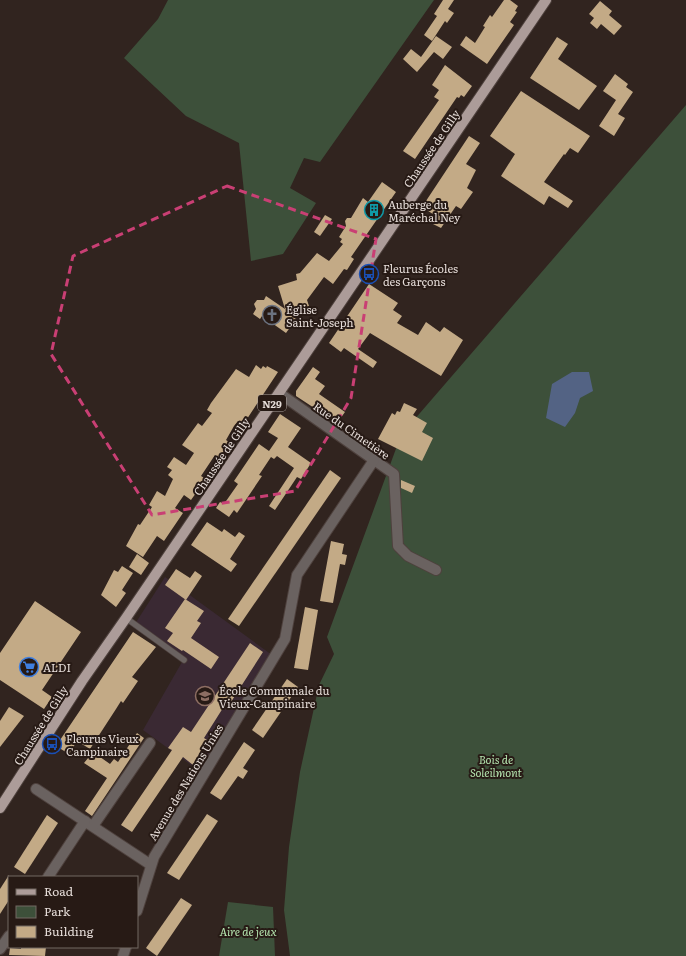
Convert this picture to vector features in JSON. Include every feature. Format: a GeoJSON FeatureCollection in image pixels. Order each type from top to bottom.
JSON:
{"type":"FeatureCollection","features":[{"type":"Feature","properties":{"kind":"main road","name":"Chaussée de Gilly"},"geometry":{"type":"LineString","coordinates":[[0,808],[82,681],[546,0]]}},
{"type":"Feature","properties":{"kind":"street","name":"Rue du Cimetière"},"geometry":{"type":"LineString","coordinates":[[279,393],[394,474],[398,546],[408,556],[436,570]]}},
{"type":"Feature","properties":{"kind":"street","name":"Avenue des Nations Unies"},"geometry":{"type":"LineString","coordinates":[[138,908],[154,857],[285,639],[297,575],[374,460]]}},
{"type":"Feature","properties":{"kind":"street"},"geometry":{"type":"LineString","coordinates":[[49,876],[150,743]]}},
{"type":"Feature","properties":{"kind":"street"},"geometry":{"type":"LineString","coordinates":[[36,789],[151,865]]}},
{"type":"Feature","properties":{"kind":"street"},"geometry":{"type":"LineString","coordinates":[[0,950],[8,938]]}},
{"type":"Feature","properties":{"kind":"lane"},"geometry":{"type":"LineString","coordinates":[[126,618],[184,660]]}},
{"type":"Feature","properties":{"kind":"highlighted area"},"geometry":{"type":"Polygon","coordinates":[[[227,186],[376,239],[351,398],[295,491],[152,515],[51,354],[73,256],[227,186]]]}},
{"type":"Feature","properties":{"kind":"shaded area","name":"École Communale du Vieux-Campinaire"},"geometry":{"type":"Polygon","coordinates":[[[165,577],[272,655],[202,773],[143,730],[182,662],[133,627],[165,577]]]}},
{"type":"Feature","properties":{"kind":"green space"},"geometry":{"type":"Polygon","coordinates":[[[168,0],[434,0],[320,162],[304,158],[290,188],[316,203],[283,254],[251,261],[239,143],[186,116],[124,58],[158,19],[168,0]]]}},
{"type":"Feature","properties":{"kind":"green space","name":"Bois de Soleilmont"},"geometry":{"type":"Polygon","coordinates":[[[686,105],[686,956],[290,956],[284,910],[289,847],[300,772],[319,685],[334,654],[327,637],[401,435],[686,105]]]}},
{"type":"Feature","properties":{"kind":"green space","name":"Aire de jeux"},"geometry":{"type":"Polygon","coordinates":[[[228,902],[273,907],[275,956],[219,956],[228,902]]]}},
{"type":"Feature","properties":{"kind":"water"},"geometry":{"type":"Polygon","coordinates":[[[572,372],[589,372],[593,391],[580,398],[575,413],[565,427],[546,418],[552,384],[572,372]]]}},
{"type":"Feature","properties":{"kind":"building"},"geometry":{"type":"Polygon","coordinates":[[[443,0],[454,0],[448,9],[454,13],[447,23],[445,21],[432,41],[424,35],[437,16],[434,14],[443,0]]]}},
{"type":"Feature","properties":{"kind":"building"},"geometry":{"type":"Polygon","coordinates":[[[504,0],[510,0],[518,6],[515,11],[517,12],[510,22],[514,25],[487,64],[460,45],[466,36],[475,43],[485,27],[483,26],[490,15],[492,17],[504,0]]]}},
{"type":"Feature","properties":{"kind":"building"},"geometry":{"type":"Polygon","coordinates":[[[600,1],[612,11],[609,15],[622,26],[614,35],[601,24],[597,29],[590,23],[594,18],[589,14],[600,1]]]}},
{"type":"Feature","properties":{"kind":"building"},"geometry":{"type":"Polygon","coordinates":[[[436,36],[452,47],[443,59],[434,52],[417,72],[403,59],[411,49],[421,57],[436,36]]]}},
{"type":"Feature","properties":{"kind":"building"},"geometry":{"type":"Polygon","coordinates":[[[557,37],[568,44],[558,59],[597,86],[579,110],[530,78],[557,37]]]}},
{"type":"Feature","properties":{"kind":"building"},"geometry":{"type":"Polygon","coordinates":[[[445,65],[472,86],[464,97],[461,95],[459,98],[457,97],[415,159],[403,151],[439,100],[434,97],[439,90],[432,85],[445,65]]]}},
{"type":"Feature","properties":{"kind":"building"},"geometry":{"type":"Polygon","coordinates":[[[615,74],[628,84],[626,87],[633,92],[618,114],[625,118],[614,136],[599,126],[616,100],[603,91],[615,74]]]}},
{"type":"Feature","properties":{"kind":"building"},"geometry":{"type":"Polygon","coordinates":[[[521,91],[590,136],[578,153],[570,148],[565,155],[564,154],[544,182],[573,201],[568,208],[549,196],[544,205],[501,176],[515,154],[490,136],[521,91]]]}},
{"type":"Feature","properties":{"kind":"building"},"geometry":{"type":"Polygon","coordinates":[[[469,136],[480,143],[466,164],[476,170],[467,188],[473,192],[461,209],[456,206],[441,228],[431,223],[436,216],[422,207],[469,136]]]}},
{"type":"Feature","properties":{"kind":"building"},"geometry":{"type":"Polygon","coordinates":[[[382,182],[396,192],[351,257],[354,259],[347,270],[344,269],[333,284],[324,277],[307,300],[309,306],[287,313],[296,319],[286,333],[262,316],[260,319],[253,314],[256,309],[254,304],[257,300],[264,300],[266,296],[285,309],[278,286],[297,280],[296,274],[300,273],[317,253],[329,261],[343,244],[340,242],[342,239],[339,237],[346,226],[345,221],[347,218],[351,218],[363,198],[368,202],[382,182]]]}},
{"type":"Feature","properties":{"kind":"building"},"geometry":{"type":"Polygon","coordinates":[[[325,215],[332,219],[320,236],[314,232],[325,215]]]}},
{"type":"Feature","properties":{"kind":"building"},"geometry":{"type":"Polygon","coordinates":[[[369,284],[398,303],[393,310],[402,316],[397,323],[418,335],[426,322],[440,332],[444,327],[463,340],[441,376],[370,333],[358,349],[377,362],[373,368],[344,348],[341,352],[329,343],[369,284]]]}},
{"type":"Feature","properties":{"kind":"building"},"geometry":{"type":"Polygon","coordinates":[[[256,365],[261,369],[263,366],[266,368],[267,366],[278,372],[243,425],[238,421],[234,426],[226,440],[230,443],[219,458],[215,455],[201,476],[206,479],[191,500],[184,495],[175,508],[183,513],[164,541],[157,536],[143,557],[126,546],[138,524],[140,525],[152,507],[149,505],[157,491],[165,496],[173,479],[168,475],[172,470],[167,467],[174,457],[186,465],[194,453],[182,445],[198,423],[202,426],[212,413],[207,410],[211,403],[236,369],[249,377],[256,365]]]}},
{"type":"Feature","properties":{"kind":"building"},"geometry":{"type":"Polygon","coordinates":[[[313,367],[320,372],[315,379],[325,386],[319,394],[345,412],[337,423],[296,396],[296,391],[313,367]]]}},
{"type":"Feature","properties":{"kind":"building"},"geometry":{"type":"Polygon","coordinates":[[[404,403],[417,409],[413,415],[427,423],[422,432],[433,438],[422,461],[378,439],[392,413],[395,415],[397,411],[400,412],[404,403]]]}},
{"type":"Feature","properties":{"kind":"building"},"geometry":{"type":"Polygon","coordinates":[[[280,414],[301,428],[288,447],[311,463],[301,479],[297,477],[275,510],[269,506],[294,468],[277,456],[274,459],[271,457],[259,475],[262,476],[237,513],[234,510],[229,517],[216,508],[220,502],[224,504],[238,484],[234,481],[259,444],[269,451],[278,438],[268,432],[280,414]]]}},
{"type":"Feature","properties":{"kind":"building"},"geometry":{"type":"Polygon","coordinates":[[[330,470],[341,478],[239,626],[228,619],[330,470]]]}},
{"type":"Feature","properties":{"kind":"building"},"geometry":{"type":"Polygon","coordinates":[[[401,480],[415,486],[412,493],[401,488],[401,480]]]}},
{"type":"Feature","properties":{"kind":"building"},"geometry":{"type":"Polygon","coordinates":[[[207,522],[222,532],[224,529],[235,537],[239,532],[245,536],[230,559],[237,564],[231,572],[191,545],[207,522]]]}},
{"type":"Feature","properties":{"kind":"building"},"geometry":{"type":"Polygon","coordinates":[[[331,541],[344,544],[342,554],[347,555],[345,565],[340,564],[333,603],[320,601],[331,541]]]}},
{"type":"Feature","properties":{"kind":"building"},"geometry":{"type":"Polygon","coordinates":[[[137,554],[149,563],[141,575],[129,567],[137,554]]]}},
{"type":"Feature","properties":{"kind":"building"},"geometry":{"type":"Polygon","coordinates":[[[122,566],[133,573],[122,590],[126,593],[116,607],[101,595],[114,570],[118,572],[122,566]]]}},
{"type":"Feature","properties":{"kind":"building"},"geometry":{"type":"Polygon","coordinates":[[[176,569],[190,578],[195,571],[202,576],[186,600],[165,585],[176,569]]]}},
{"type":"Feature","properties":{"kind":"building"},"geometry":{"type":"Polygon","coordinates":[[[185,599],[204,611],[197,621],[201,623],[191,638],[219,657],[211,669],[167,641],[173,633],[165,628],[185,599]]]}},
{"type":"Feature","properties":{"kind":"building","name":"ALDI"},"geometry":{"type":"Polygon","coordinates":[[[35,601],[81,632],[42,690],[52,697],[44,709],[0,680],[0,653],[35,601]]]}},
{"type":"Feature","properties":{"kind":"building"},"geometry":{"type":"Polygon","coordinates":[[[305,607],[318,610],[308,670],[294,668],[305,607]]]}},
{"type":"Feature","properties":{"kind":"building"},"geometry":{"type":"Polygon","coordinates":[[[133,632],[156,647],[132,677],[138,681],[123,703],[121,701],[90,749],[77,741],[69,754],[56,746],[133,632]]]}},
{"type":"Feature","properties":{"kind":"building"},"geometry":{"type":"Polygon","coordinates":[[[250,643],[263,652],[231,702],[228,700],[204,738],[207,740],[193,765],[183,757],[132,832],[121,825],[172,750],[168,748],[183,727],[191,732],[250,643]]]}},
{"type":"Feature","properties":{"kind":"building"},"geometry":{"type":"Polygon","coordinates":[[[287,679],[298,687],[263,738],[252,730],[287,679]]]}},
{"type":"Feature","properties":{"kind":"building"},"geometry":{"type":"Polygon","coordinates":[[[9,707],[24,716],[0,747],[0,721],[9,707]]]}},
{"type":"Feature","properties":{"kind":"building"},"geometry":{"type":"Polygon","coordinates":[[[137,733],[144,738],[92,816],[85,811],[107,778],[84,763],[93,752],[110,764],[114,759],[118,762],[137,733]]]}},
{"type":"Feature","properties":{"kind":"building"},"geometry":{"type":"Polygon","coordinates":[[[244,742],[255,750],[243,768],[248,771],[243,779],[238,776],[221,800],[210,793],[244,742]]]}},
{"type":"Feature","properties":{"kind":"building"},"geometry":{"type":"Polygon","coordinates":[[[207,814],[218,821],[179,880],[167,873],[207,814]]]}},
{"type":"Feature","properties":{"kind":"building"},"geometry":{"type":"Polygon","coordinates":[[[47,815],[58,823],[25,874],[14,867],[47,815]]]}},
{"type":"Feature","properties":{"kind":"building"},"geometry":{"type":"Polygon","coordinates":[[[8,877],[8,902],[0,914],[0,889],[8,877]]]}},
{"type":"Feature","properties":{"kind":"building"},"geometry":{"type":"Polygon","coordinates":[[[181,898],[192,905],[157,956],[146,948],[181,898]]]}},
{"type":"Feature","properties":{"kind":"building"},"geometry":{"type":"Polygon","coordinates":[[[10,948],[46,948],[45,956],[9,955],[10,948]]]}},
{"type":"Feature","properties":{"kind":"place","name":"Auberge du Maréchal Ney"},"geometry":{"type":"Point","coordinates":[374,210]}},
{"type":"Feature","properties":{"kind":"place","name":"Fleurus Écoles des Garçons"},"geometry":{"type":"Point","coordinates":[369,274]}},
{"type":"Feature","properties":{"kind":"place","name":"Église Saint-Joseph"},"geometry":{"type":"Point","coordinates":[272,315]}},
{"type":"Feature","properties":{"kind":"place","name":"ALDI"},"geometry":{"type":"Point","coordinates":[29,667]}},
{"type":"Feature","properties":{"kind":"place","name":"École Communale du Vieux-Campinaire"},"geometry":{"type":"Point","coordinates":[205,696]}},
{"type":"Feature","properties":{"kind":"place","name":"Fleurus Vieux Campinaire"},"geometry":{"type":"Point","coordinates":[52,744]}}]}
